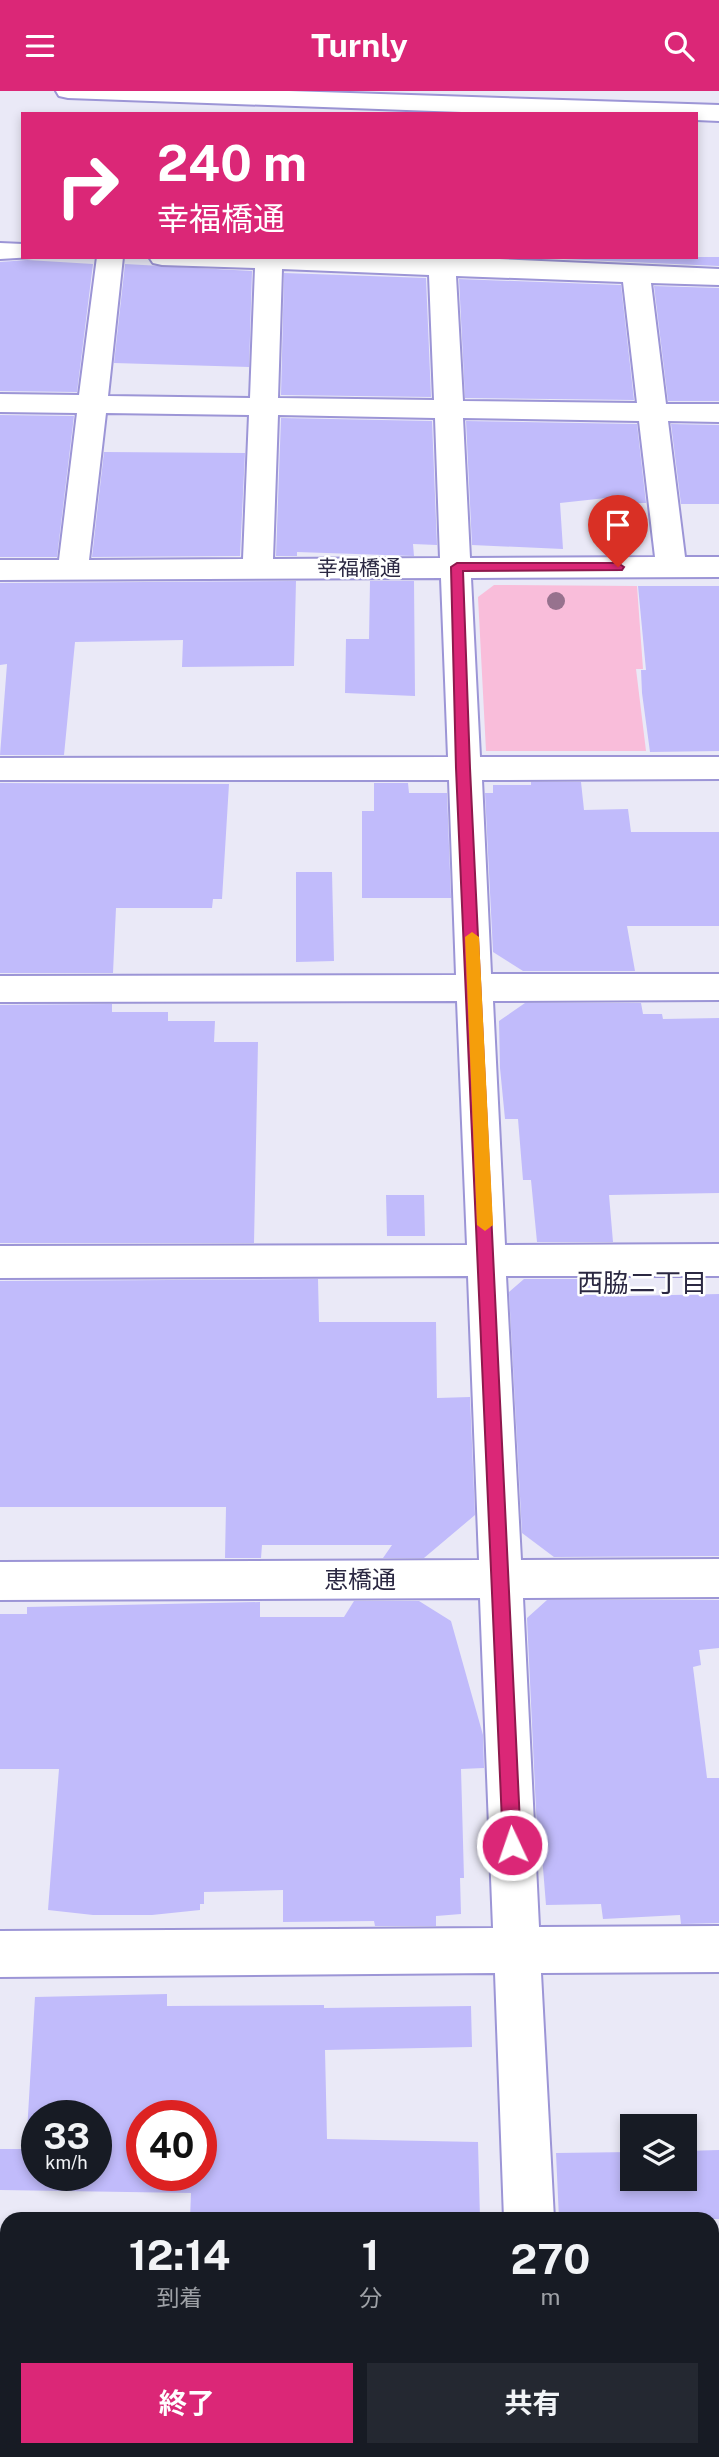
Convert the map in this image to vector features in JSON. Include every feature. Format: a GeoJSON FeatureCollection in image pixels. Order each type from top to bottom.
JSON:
{"type":"FeatureCollection","features":[{"type":"Feature","properties":{"kind":"street"},"geometry":{"type":"LineString","coordinates":[[68,91],[691,112]]}},
{"type":"Feature","properties":{"kind":"street"},"geometry":{"type":"LineString","coordinates":[[698,112],[719,113]]}},
{"type":"Feature","properties":{"kind":"street"},"geometry":{"type":"LineString","coordinates":[[0,251],[21,252]]}},
{"type":"Feature","properties":{"kind":"street"},"geometry":{"type":"LineString","coordinates":[[73,569],[110,259]]}},
{"type":"Feature","properties":{"kind":"street"},"geometry":{"type":"LineString","coordinates":[[205,259],[442,263],[719,277]]}},
{"type":"Feature","properties":{"kind":"street"},"geometry":{"type":"LineString","coordinates":[[258,568],[269,262]]}},
{"type":"Feature","properties":{"kind":"street"},"geometry":{"type":"LineString","coordinates":[[442,263],[529,2212]]}},
{"type":"Feature","properties":{"kind":"street"},"geometry":{"type":"LineString","coordinates":[[636,274],[671,567]]}},
{"type":"Feature","properties":{"kind":"street"},"geometry":{"type":"LineString","coordinates":[[0,403],[719,413]]}},
{"type":"Feature","properties":{"kind":"street","name":"幸福橋通"},"geometry":{"type":"LineString","coordinates":[[0,570],[719,567]]}},
{"type":"Feature","properties":{"kind":"street"},"geometry":{"type":"LineString","coordinates":[[0,769],[719,768]]}},
{"type":"Feature","properties":{"kind":"street"},"geometry":{"type":"LineString","coordinates":[[0,989],[719,988]]}},
{"type":"Feature","properties":{"kind":"street"},"geometry":{"type":"LineString","coordinates":[[0,1262],[719,1260]]}},
{"type":"Feature","properties":{"kind":"street","name":"恵橋通"},"geometry":{"type":"LineString","coordinates":[[0,1581],[719,1578]]}},
{"type":"Feature","properties":{"kind":"street"},"geometry":{"type":"LineString","coordinates":[[0,1954],[719,1949]]}},
{"type":"Feature","properties":{"kind":"shaded area"},"geometry":{"type":"Polygon","coordinates":[[[494,585],[637,586],[643,669],[636,669],[646,751],[486,751],[478,597],[494,585]]]}},
{"type":"Feature","properties":{"kind":"building"},"geometry":{"type":"Polygon","coordinates":[[[719,257],[719,266],[563,259],[719,257]]]}},
{"type":"Feature","properties":{"kind":"building"},"geometry":{"type":"Polygon","coordinates":[[[27,260],[93,264],[77,392],[0,391],[0,262],[27,260]]]}},
{"type":"Feature","properties":{"kind":"building"},"geometry":{"type":"Polygon","coordinates":[[[125,264],[252,271],[249,367],[114,363],[125,264]]]}},
{"type":"Feature","properties":{"kind":"building"},"geometry":{"type":"Polygon","coordinates":[[[284,273],[426,278],[431,397],[281,395],[284,273]]]}},
{"type":"Feature","properties":{"kind":"building"},"geometry":{"type":"Polygon","coordinates":[[[459,279],[621,285],[634,400],[465,398],[459,279]]]}},
{"type":"Feature","properties":{"kind":"building"},"geometry":{"type":"Polygon","coordinates":[[[654,286],[719,288],[719,401],[668,401],[654,286]]]}},
{"type":"Feature","properties":{"kind":"building"},"geometry":{"type":"Polygon","coordinates":[[[0,415],[74,416],[57,557],[0,557],[0,415]]]}},
{"type":"Feature","properties":{"kind":"building"},"geometry":{"type":"Polygon","coordinates":[[[281,418],[432,421],[437,545],[413,544],[414,556],[297,552],[297,556],[276,556],[281,418]]]}},
{"type":"Feature","properties":{"kind":"building"},"geometry":{"type":"Polygon","coordinates":[[[466,421],[637,424],[646,503],[616,503],[615,497],[560,503],[563,549],[472,545],[466,421]]]}},
{"type":"Feature","properties":{"kind":"building"},"geometry":{"type":"Polygon","coordinates":[[[671,424],[719,425],[719,504],[681,504],[671,424]]]}},
{"type":"Feature","properties":{"kind":"building"},"geometry":{"type":"Polygon","coordinates":[[[104,452],[245,453],[240,556],[92,557],[104,452]]]}},
{"type":"Feature","properties":{"kind":"building"},"geometry":{"type":"Polygon","coordinates":[[[296,581],[294,666],[182,667],[183,640],[75,642],[64,755],[0,755],[7,664],[0,665],[0,583],[296,581]]]}},
{"type":"Feature","properties":{"kind":"building"},"geometry":{"type":"Polygon","coordinates":[[[370,581],[414,581],[415,696],[345,693],[346,639],[369,639],[370,581]]]}},
{"type":"Feature","properties":{"kind":"building"},"geometry":{"type":"Polygon","coordinates":[[[638,586],[719,586],[719,751],[650,752],[642,693],[641,670],[646,670],[638,586]]]}},
{"type":"Feature","properties":{"kind":"building"},"geometry":{"type":"Polygon","coordinates":[[[531,782],[581,782],[584,810],[628,809],[631,832],[719,832],[719,926],[627,926],[635,971],[523,971],[493,952],[485,793],[493,793],[493,785],[531,785],[531,782]]]}},
{"type":"Feature","properties":{"kind":"building"},"geometry":{"type":"Polygon","coordinates":[[[0,783],[229,784],[222,899],[213,899],[212,908],[116,908],[113,973],[0,973],[0,783]]]}},
{"type":"Feature","properties":{"kind":"building"},"geometry":{"type":"Polygon","coordinates":[[[374,783],[408,783],[409,793],[447,793],[451,898],[362,898],[362,811],[374,811],[374,783]]]}},
{"type":"Feature","properties":{"kind":"building"},"geometry":{"type":"Polygon","coordinates":[[[296,872],[332,872],[334,961],[296,962],[296,872]]]}},
{"type":"Feature","properties":{"kind":"building"},"geometry":{"type":"Polygon","coordinates":[[[525,1003],[641,1003],[643,1014],[662,1014],[663,1019],[719,1018],[719,1193],[609,1195],[613,1242],[537,1242],[531,1180],[523,1180],[518,1119],[505,1119],[500,1068],[499,1021],[525,1003]]]}},
{"type":"Feature","properties":{"kind":"building"},"geometry":{"type":"Polygon","coordinates":[[[112,1004],[112,1012],[168,1012],[168,1021],[215,1021],[214,1042],[258,1042],[254,1243],[0,1243],[0,1005],[112,1004]]]}},
{"type":"Feature","properties":{"kind":"building"},"geometry":{"type":"Polygon","coordinates":[[[386,1195],[424,1195],[425,1236],[387,1236],[386,1195]]]}},
{"type":"Feature","properties":{"kind":"building"},"geometry":{"type":"Polygon","coordinates":[[[318,1279],[319,1322],[436,1322],[437,1398],[470,1397],[475,1515],[424,1558],[383,1558],[392,1545],[262,1545],[261,1558],[225,1558],[226,1507],[0,1507],[0,1281],[318,1279]]]}},
{"type":"Feature","properties":{"kind":"building"},"geometry":{"type":"Polygon","coordinates":[[[524,1279],[620,1279],[621,1287],[627,1288],[627,1296],[719,1294],[719,1556],[554,1557],[522,1533],[509,1292],[524,1279]]]}},
{"type":"Feature","properties":{"kind":"building"},"geometry":{"type":"Polygon","coordinates":[[[547,1600],[719,1600],[719,1648],[699,1650],[701,1665],[693,1667],[707,1778],[719,1778],[719,1923],[681,1924],[680,1915],[603,1919],[601,1904],[546,1905],[540,1831],[537,1831],[527,1618],[547,1600]]]}},
{"type":"Feature","properties":{"kind":"building"},"geometry":{"type":"Polygon","coordinates":[[[354,1601],[419,1601],[451,1621],[483,1735],[484,1768],[461,1769],[464,1878],[460,1878],[461,1914],[436,1916],[436,1926],[375,1926],[374,1921],[283,1922],[283,1890],[204,1892],[204,1904],[200,1904],[200,1910],[152,1915],[93,1915],[48,1910],[59,1769],[0,1769],[0,1614],[27,1614],[27,1607],[260,1602],[260,1617],[344,1617],[354,1601]]]}},
{"type":"Feature","properties":{"kind":"building"},"geometry":{"type":"Polygon","coordinates":[[[167,1994],[167,2006],[471,2006],[472,2047],[325,2050],[327,2139],[478,2142],[480,2212],[190,2212],[191,2193],[64,2191],[112,2191],[112,2100],[29,2100],[35,1997],[167,1994]]]}},
{"type":"Feature","properties":{"kind":"building"},"geometry":{"type":"Polygon","coordinates":[[[0,2149],[21,2149],[21,2190],[0,2190],[0,2149]]]}},
{"type":"Feature","properties":{"kind":"building"},"geometry":{"type":"Polygon","coordinates":[[[719,2150],[719,2212],[559,2212],[556,2153],[620,2152],[620,2191],[697,2191],[697,2151],[719,2150]]]}},
{"type":"Feature","properties":{"kind":"slow traffic"},"geometry":{"type":"LineString","coordinates":[[472,937],[485,1225]]}},
{"type":"Feature","properties":{"kind":"district","name":"西脇二丁目"},"geometry":{"type":"Point","coordinates":[642,1283]}},
{"type":"Feature","properties":{"kind":"route"},"geometry":{"type":"LineString","coordinates":[[512,1845],[463,768],[457,567],[618,567]]}}]}
